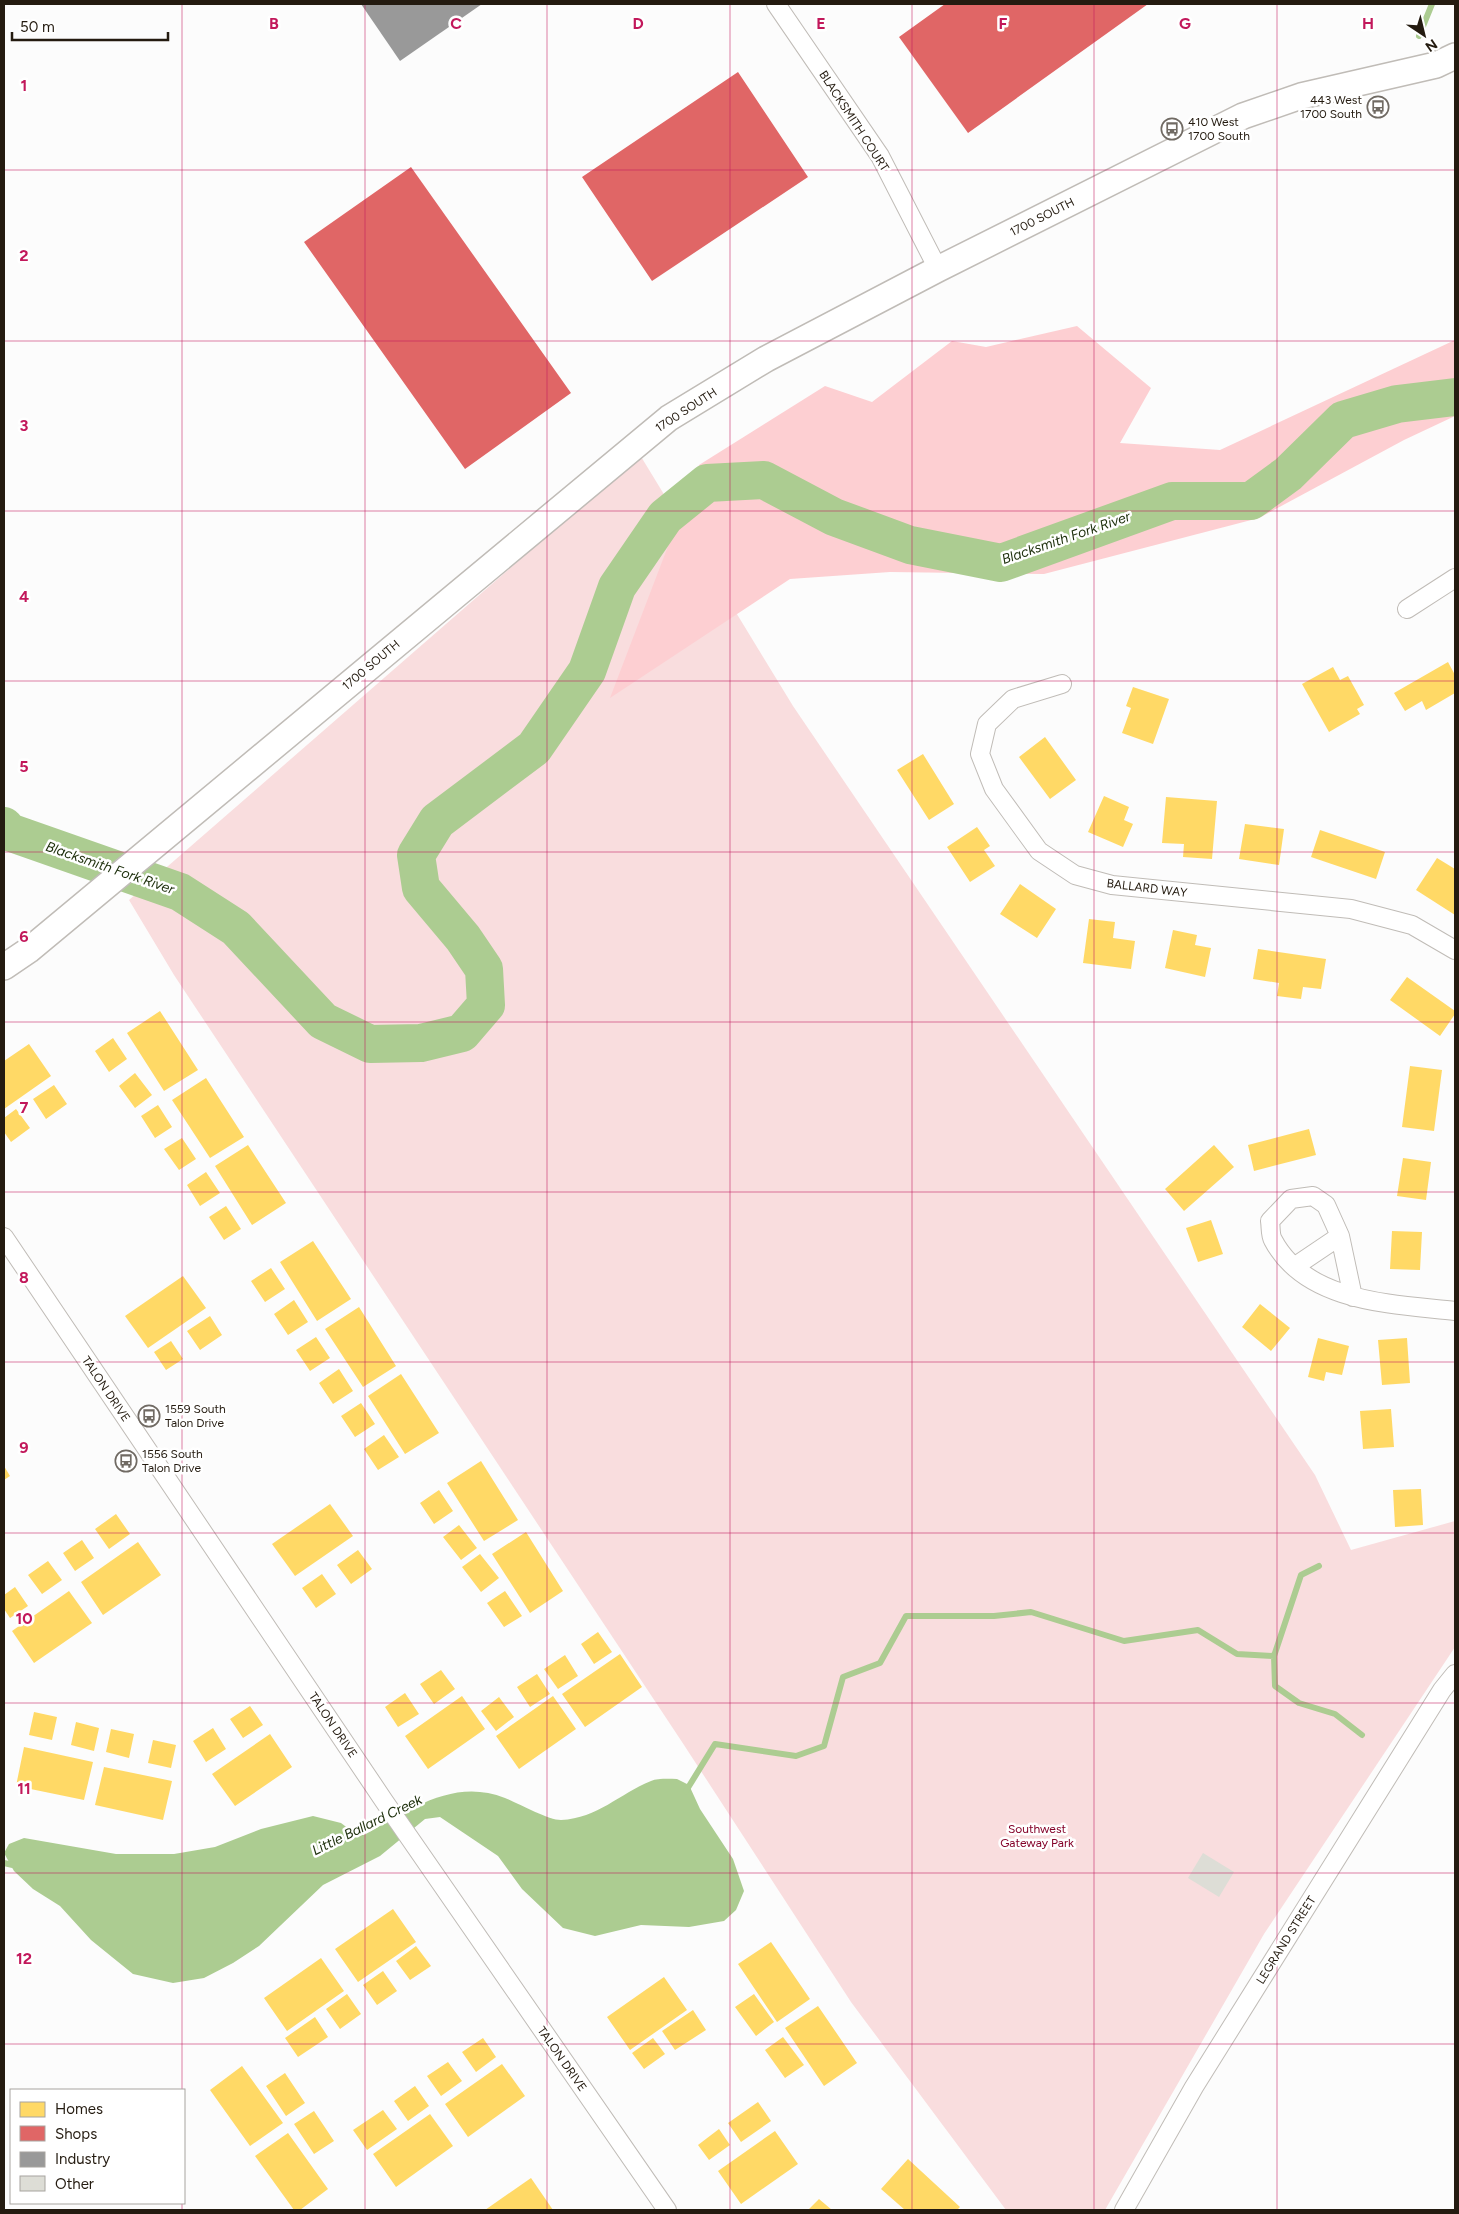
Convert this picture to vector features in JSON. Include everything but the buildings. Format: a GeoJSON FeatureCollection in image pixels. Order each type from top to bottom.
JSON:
{"type":"FeatureCollection","features":[{"type":"Feature","properties":{"kind":"street","name":"BLACKSMITH COURT"},"geometry":{"type":"LineString","coordinates":[[776,4],[880,156],[938,269]]}},
{"type":"Feature","properties":{"kind":"street","name":"1700 SOUTH"},"geometry":{"type":"LineString","coordinates":[[4,967],[29,950],[486,568],[669,418],[766,359],[938,269],[1243,116],[1301,96],[1436,64],[1455,56]]}},
{"type":"Feature","properties":{"kind":"street"},"geometry":{"type":"LineString","coordinates":[[1406,609],[1455,578]]}},
{"type":"Feature","properties":{"kind":"street","name":"BALLARD WAY"},"geometry":{"type":"LineString","coordinates":[[1062,684],[1013,699],[987,724],[980,754],[994,789],[1039,851],[1075,875],[1112,885],[1351,909],[1412,925],[1455,950]]}},
{"type":"Feature","properties":{"kind":"street"},"geometry":{"type":"LineString","coordinates":[[1353,1297],[1340,1236],[1326,1205],[1313,1196],[1291,1199],[1270,1221],[1272,1239],[1294,1267],[1320,1284],[1353,1297],[1455,1312]]}},
{"type":"Feature","properties":{"kind":"street"},"geometry":{"type":"LineString","coordinates":[[1294,1267],[1340,1236]]}},
{"type":"Feature","properties":{"kind":"street","name":"TALON DRIVE"},"geometry":{"type":"LineString","coordinates":[[4,1237],[384,1802],[667,2210]]}},
{"type":"Feature","properties":{"kind":"street","name":"LEGRAND STREET"},"geometry":{"type":"LineString","coordinates":[[1124,2210],[1199,2078],[1442,1690],[1455,1674]]}},
{"type":"Feature","properties":{"kind":"green space","name":"Southwest Gateway Park"},"geometry":{"type":"Polygon","coordinates":[[[640,455],[793,706],[1315,1475],[1351,1550],[1455,1521],[1455,1647],[1264,1934],[1105,2210],[1006,2210],[851,2002],[684,1745],[174,975],[129,900],[640,455]]]}},
{"type":"Feature","properties":{"kind":"shaded area"},"geometry":{"type":"Polygon","coordinates":[[[1077,326],[1151,388],[1120,443],[1220,450],[1455,340],[1455,416],[1404,440],[1259,518],[1044,574],[890,572],[790,579],[610,698],[699,465],[825,386],[872,402],[952,341],[986,347],[1077,326]]]}},
{"type":"Feature","properties":{"kind":"shaded area"},"geometry":{"type":"Polygon","coordinates":[[[677,1779],[689,1785],[700,1809],[733,1859],[744,1891],[736,1910],[724,1921],[689,1927],[641,1925],[595,1936],[563,1928],[522,1889],[498,1856],[440,1817],[425,1819],[380,1856],[323,1885],[259,1946],[233,1963],[204,1978],[173,1983],[133,1974],[91,1940],[60,1906],[33,1889],[14,1871],[4,1853],[9,1844],[24,1838],[116,1854],[174,1854],[215,1847],[261,1829],[313,1816],[341,1823],[357,1835],[364,1835],[414,1807],[449,1794],[467,1792],[486,1793],[505,1798],[541,1814],[561,1820],[586,1815],[651,1781],[677,1779]]]}},
{"type":"Feature","properties":{"kind":"waterway"},"geometry":{"type":"LineString","coordinates":[[1419,36],[1432,4]]}},
{"type":"Feature","properties":{"kind":"waterway","name":"Blacksmith Fork River"},"geometry":{"type":"LineString","coordinates":[[4,826],[9,832],[180,892],[236,928],[323,1021],[370,1044],[421,1043],[462,1033],[486,1005],[484,969],[463,938],[421,888],[416,855],[437,821],[534,748],[587,671],[617,587],[665,517],[707,483],[764,480],[834,517],[910,545],[1001,563],[1172,501],[1251,501],[1288,474],[1343,420],[1397,404],[1455,397]]}},
{"type":"Feature","properties":{"kind":"waterway","name":"Little Ballard Creek"},"geometry":{"type":"LineString","coordinates":[[1274,1656],[1301,1575],[1319,1566]]}},
{"type":"Feature","properties":{"kind":"waterway","name":"Little Ballard Creek"},"geometry":{"type":"LineString","coordinates":[[686,1791],[715,1744],[796,1756],[824,1746],[843,1677],[880,1663],[906,1616],[994,1616],[1031,1612],[1124,1641],[1198,1630],[1237,1654],[1274,1656],[1275,1686],[1299,1703],[1335,1714],[1362,1735]]}},
{"type":"Feature","properties":{"kind":"waterway","name":"Little Ballard Creek"},"geometry":{"type":"LineString","coordinates":[[4,1863],[17,1866]]}},
{"type":"Feature","properties":{"kind":"place","name":"443 West 1700 South"},"geometry":{"type":"Point","coordinates":[1378,107]}},
{"type":"Feature","properties":{"kind":"place","name":"410 West 1700 South"},"geometry":{"type":"Point","coordinates":[1172,129]}},
{"type":"Feature","properties":{"kind":"place","name":"1559 South Talon Drive"},"geometry":{"type":"Point","coordinates":[149,1416]}},
{"type":"Feature","properties":{"kind":"place","name":"1556 South Talon Drive"},"geometry":{"type":"Point","coordinates":[126,1461]}}]}
